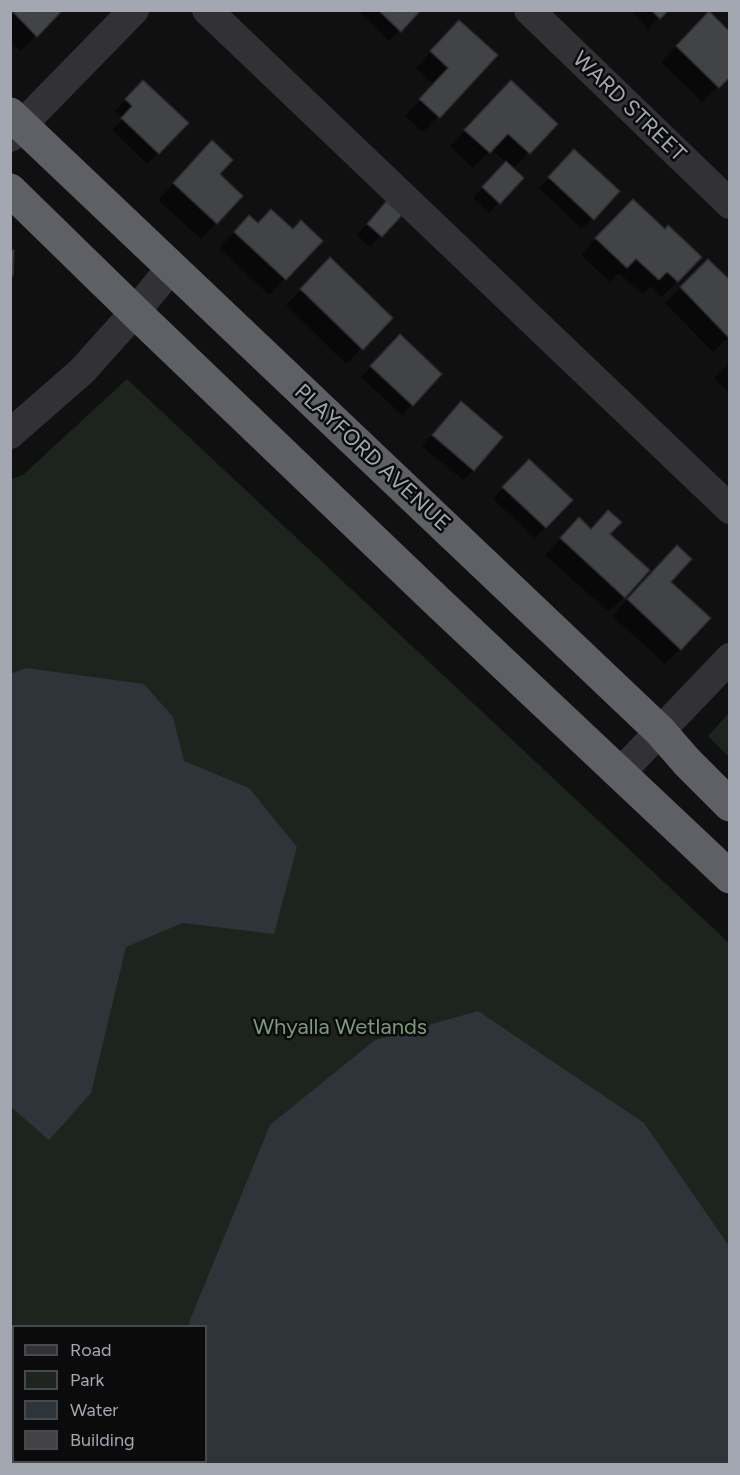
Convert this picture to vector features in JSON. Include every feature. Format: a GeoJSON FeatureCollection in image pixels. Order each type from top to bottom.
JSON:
{"type":"FeatureCollection","features":[{"type":"Feature","properties":{"kind":"highway","name":"PLAYFORD AVENUE"},"geometry":{"type":"LineString","coordinates":[[14,125],[171,268],[660,731],[729,805]]}},
{"type":"Feature","properties":{"kind":"highway"},"geometry":{"type":"LineString","coordinates":[[10,190],[429,594],[729,878]]}},
{"type":"Feature","properties":{"kind":"street"},"geometry":{"type":"LineString","coordinates":[[14,125],[134,10]]}},
{"type":"Feature","properties":{"kind":"street"},"geometry":{"type":"LineString","coordinates":[[207,10],[729,509]]}},
{"type":"Feature","properties":{"kind":"street","name":"WARD STREET"},"geometry":{"type":"LineString","coordinates":[[529,10],[729,204]]}},
{"type":"Feature","properties":{"kind":"street"},"geometry":{"type":"LineString","coordinates":[[10,434],[82,371],[171,268]]}},
{"type":"Feature","properties":{"kind":"street"},"geometry":{"type":"LineString","coordinates":[[620,773],[729,658]]}},
{"type":"Feature","properties":{"kind":"green space","name":"Whyalla Wetlands"},"geometry":{"type":"Polygon","coordinates":[[[127,379],[729,943],[729,1464],[11,1464],[10,480],[24,474],[127,379]]]}},
{"type":"Feature","properties":{"kind":"green space"},"geometry":{"type":"Polygon","coordinates":[[[729,713],[729,757],[708,736],[729,713]]]}},
{"type":"Feature","properties":{"kind":"water"},"geometry":{"type":"Polygon","coordinates":[[[26,668],[144,684],[173,717],[184,761],[249,788],[297,847],[274,934],[183,923],[126,947],[91,1093],[49,1140],[11,1107],[10,674],[26,668]]]}},
{"type":"Feature","properties":{"kind":"water"},"geometry":{"type":"Polygon","coordinates":[[[478,1011],[644,1123],[729,1246],[729,1464],[179,1464],[207,1463],[207,1325],[189,1325],[190,1320],[270,1125],[375,1040],[478,1011]]]}},
{"type":"Feature","properties":{"kind":"building"},"geometry":{"type":"Polygon","coordinates":[[[11,10],[63,10],[37,37],[11,10]]]}},
{"type":"Feature","properties":{"kind":"building"},"geometry":{"type":"Polygon","coordinates":[[[378,10],[421,10],[401,32],[378,10]]]}},
{"type":"Feature","properties":{"kind":"building"},"geometry":{"type":"Polygon","coordinates":[[[651,10],[669,10],[660,19],[651,10]]]}},
{"type":"Feature","properties":{"kind":"building"},"geometry":{"type":"Polygon","coordinates":[[[709,11],[730,32],[730,77],[719,88],[676,46],[709,11]]]}},
{"type":"Feature","properties":{"kind":"building"},"geometry":{"type":"Polygon","coordinates":[[[459,20],[498,55],[440,118],[419,99],[448,68],[430,51],[459,20]]]}},
{"type":"Feature","properties":{"kind":"building"},"geometry":{"type":"Polygon","coordinates":[[[143,80],[189,123],[159,154],[121,118],[132,106],[125,99],[143,80]]]}},
{"type":"Feature","properties":{"kind":"building"},"geometry":{"type":"Polygon","coordinates":[[[511,80],[558,124],[530,154],[508,134],[490,153],[464,130],[511,80]]]}},
{"type":"Feature","properties":{"kind":"building"},"geometry":{"type":"Polygon","coordinates":[[[212,140],[233,160],[220,174],[243,196],[217,224],[173,183],[212,140]]]}},
{"type":"Feature","properties":{"kind":"building"},"geometry":{"type":"Polygon","coordinates":[[[574,149],[620,191],[594,220],[548,177],[574,149]]]}},
{"type":"Feature","properties":{"kind":"building"},"geometry":{"type":"Polygon","coordinates":[[[506,161],[524,178],[500,204],[482,187],[506,161]]]}},
{"type":"Feature","properties":{"kind":"building"},"geometry":{"type":"Polygon","coordinates":[[[389,198],[405,212],[382,237],[367,224],[389,198]]]}},
{"type":"Feature","properties":{"kind":"building"},"geometry":{"type":"Polygon","coordinates":[[[633,199],[665,229],[668,225],[702,257],[678,282],[667,272],[659,280],[636,259],[627,268],[595,238],[633,199]]]}},
{"type":"Feature","properties":{"kind":"building"},"geometry":{"type":"Polygon","coordinates":[[[271,209],[293,229],[301,220],[323,241],[286,280],[234,232],[249,215],[258,223],[271,209]]]}},
{"type":"Feature","properties":{"kind":"building"},"geometry":{"type":"Polygon","coordinates":[[[10,250],[14,250],[13,276],[10,276],[10,250]]]}},
{"type":"Feature","properties":{"kind":"building"},"geometry":{"type":"Polygon","coordinates":[[[330,257],[393,318],[363,350],[300,289],[330,257]]]}},
{"type":"Feature","properties":{"kind":"building"},"geometry":{"type":"Polygon","coordinates":[[[708,259],[730,280],[729,338],[680,287],[708,259]]]}},
{"type":"Feature","properties":{"kind":"building"},"geometry":{"type":"Polygon","coordinates":[[[400,334],[442,374],[413,406],[370,366],[400,334]]]}},
{"type":"Feature","properties":{"kind":"building"},"geometry":{"type":"Polygon","coordinates":[[[461,401],[503,437],[474,471],[432,435],[461,401]]]}},
{"type":"Feature","properties":{"kind":"building"},"geometry":{"type":"Polygon","coordinates":[[[529,459],[573,500],[546,528],[502,487],[529,459]]]}},
{"type":"Feature","properties":{"kind":"building"},"geometry":{"type":"Polygon","coordinates":[[[608,510],[622,522],[610,534],[650,570],[625,598],[560,538],[579,517],[591,529],[608,510]]]}},
{"type":"Feature","properties":{"kind":"building"},"geometry":{"type":"Polygon","coordinates":[[[677,545],[692,559],[671,582],[711,618],[681,650],[627,599],[677,545]]]}}]}
